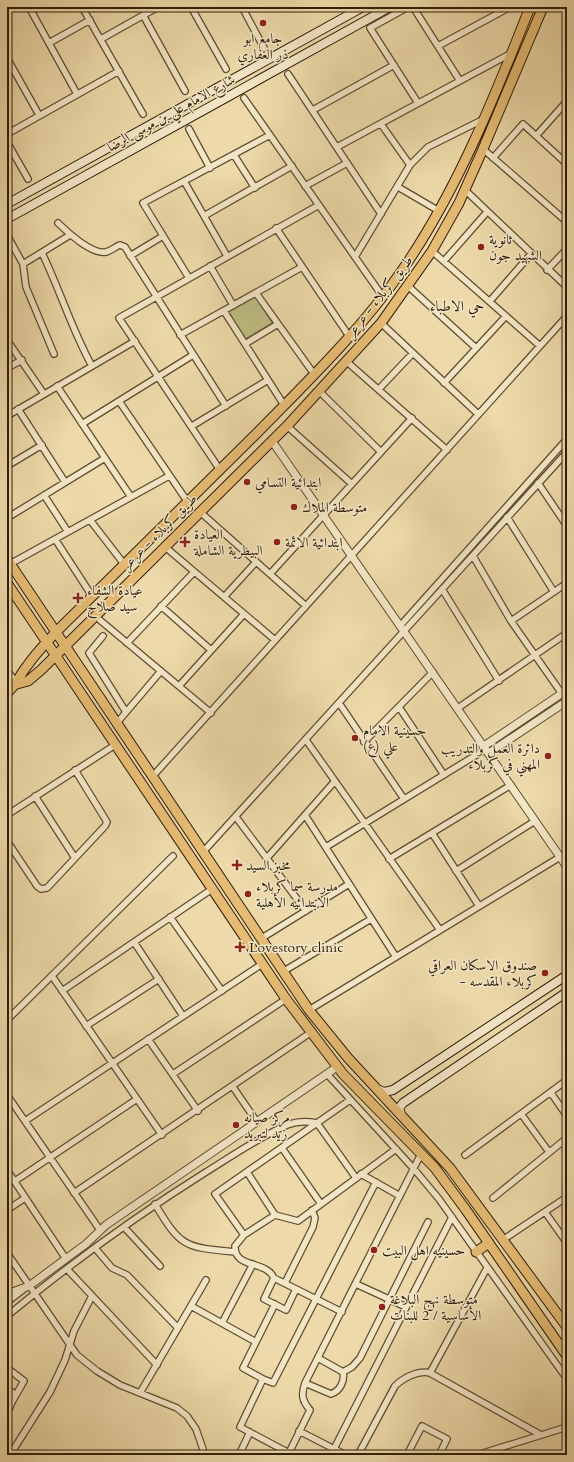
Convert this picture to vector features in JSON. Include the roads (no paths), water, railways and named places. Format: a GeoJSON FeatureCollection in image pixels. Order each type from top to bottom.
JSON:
{"type":"FeatureCollection","features":[{"type":"Feature","properties":{"kind":"main road","name":"شارع الامام علي بن موسى الرضا"},"geometry":{"type":"LineString","coordinates":[[7,204],[363,7]]}},
{"type":"Feature","properties":{"kind":"main road","name":"شارع الامام علي بن موسى الرضا"},"geometry":{"type":"LineString","coordinates":[[7,219],[390,7]]}},
{"type":"Feature","properties":{"kind":"main road"},"geometry":{"type":"LineString","coordinates":[[529,8],[533,15],[542,11]]}},
{"type":"Feature","properties":{"kind":"main road","name":"طريق كربلاء - عرعر"},"geometry":{"type":"LineString","coordinates":[[17,684],[21,674],[46,642],[284,405],[349,336],[383,297],[403,270],[439,211],[482,120],[529,8]]}},
{"type":"Feature","properties":{"kind":"main road","name":"طريق كربلاء - عرعر"},"geometry":{"type":"LineString","coordinates":[[17,684],[28,681],[55,656],[164,546],[272,441],[381,322],[430,254],[465,190],[542,11]]}},
{"type":"Feature","properties":{"kind":"main road"},"geometry":{"type":"LineString","coordinates":[[523,24],[531,23],[535,27]]}},
{"type":"Feature","properties":{"kind":"main road"},"geometry":{"type":"LineString","coordinates":[[416,250],[420,256],[430,254]]}},
{"type":"Feature","properties":{"kind":"main road"},"geometry":{"type":"LineString","coordinates":[[403,270],[410,272],[411,282]]}},
{"type":"Feature","properties":{"kind":"main road"},"geometry":{"type":"LineString","coordinates":[[9,562],[116,724],[262,938],[309,1010],[348,1058],[450,1168],[567,1327]]}},
{"type":"Feature","properties":{"kind":"main road"},"geometry":{"type":"LineString","coordinates":[[7,583],[262,964],[310,1033],[337,1067],[434,1168],[489,1243],[567,1356]]}},
{"type":"Feature","properties":{"kind":"main road"},"geometry":{"type":"LineString","coordinates":[[31,619],[36,622],[40,621],[45,616]]}},
{"type":"Feature","properties":{"kind":"main road"},"geometry":{"type":"LineString","coordinates":[[45,616],[56,624],[66,623]]}},
{"type":"Feature","properties":{"kind":"main road"},"geometry":{"type":"LineString","coordinates":[[76,663],[73,648],[78,632]]}},
{"type":"Feature","properties":{"kind":"main road"},"geometry":{"type":"LineString","coordinates":[[79,692],[79,687],[84,683],[91,686]]}},
{"type":"Feature","properties":{"kind":"main road"},"geometry":{"type":"LineString","coordinates":[[7,694],[17,684]]}},
{"type":"Feature","properties":{"kind":"main road"},"geometry":{"type":"LineString","coordinates":[[377,1089],[388,1092],[567,975]]}},
{"type":"Feature","properties":{"kind":"main road"},"geometry":{"type":"LineString","coordinates":[[401,1114],[399,1108],[403,1103],[567,992]]}},
{"type":"Feature","properties":{"kind":"main road"},"geometry":{"type":"LineString","coordinates":[[417,1074],[417,1083],[424,1088]]}},
{"type":"Feature","properties":{"kind":"main road"},"geometry":{"type":"LineString","coordinates":[[476,1252],[489,1243]]}},
{"type":"Feature","properties":{"kind":"street"},"geometry":{"type":"LineString","coordinates":[[29,7],[77,94]]}},
{"type":"Feature","properties":{"kind":"street"},"geometry":{"type":"LineString","coordinates":[[82,7],[143,114]]}},
{"type":"Feature","properties":{"kind":"street"},"geometry":{"type":"LineString","coordinates":[[100,39],[158,7]]}},
{"type":"Feature","properties":{"kind":"street"},"geometry":{"type":"LineString","coordinates":[[191,7],[226,69]]}},
{"type":"Feature","properties":{"kind":"street"},"geometry":{"type":"LineString","coordinates":[[242,7],[264,48]]}},
{"type":"Feature","properties":{"kind":"street"},"geometry":{"type":"LineString","coordinates":[[408,7],[370,28],[418,103]]}},
{"type":"Feature","properties":{"kind":"street"},"geometry":{"type":"LineString","coordinates":[[413,7],[460,81]]}},
{"type":"Feature","properties":{"kind":"street"},"geometry":{"type":"LineString","coordinates":[[438,46],[510,7]]}},
{"type":"Feature","properties":{"kind":"street"},"geometry":{"type":"LineString","coordinates":[[143,15],[185,91]]}},
{"type":"Feature","properties":{"kind":"street"},"geometry":{"type":"LineString","coordinates":[[49,43],[90,20]]}},
{"type":"Feature","properties":{"kind":"street"},"geometry":{"type":"LineString","coordinates":[[337,147],[510,54]]}},
{"type":"Feature","properties":{"kind":"street"},"geometry":{"type":"LineString","coordinates":[[7,58],[39,116]]}},
{"type":"Feature","properties":{"kind":"street"},"geometry":{"type":"LineString","coordinates":[[312,110],[394,66]]}},
{"type":"Feature","properties":{"kind":"street"},"geometry":{"type":"LineString","coordinates":[[7,134],[119,71]]}},
{"type":"Feature","properties":{"kind":"street"},"geometry":{"type":"LineString","coordinates":[[288,74],[381,214]]}},
{"type":"Feature","properties":{"kind":"street"},"geometry":{"type":"LineString","coordinates":[[244,98],[383,297]]}},
{"type":"Feature","properties":{"kind":"street"},"geometry":{"type":"LineString","coordinates":[[536,136],[567,101]]}},
{"type":"Feature","properties":{"kind":"street"},"geometry":{"type":"LineString","coordinates":[[355,257],[410,166],[428,147],[482,120]]}},
{"type":"Feature","properties":{"kind":"street"},"geometry":{"type":"LineString","coordinates":[[381,124],[410,166]]}},
{"type":"Feature","properties":{"kind":"street"},"geometry":{"type":"LineString","coordinates":[[493,158],[523,124],[567,164]]}},
{"type":"Feature","properties":{"kind":"street"},"geometry":{"type":"LineString","coordinates":[[189,129],[210,168]]}},
{"type":"Feature","properties":{"kind":"street"},"geometry":{"type":"LineString","coordinates":[[189,278],[143,203],[270,135]]}},
{"type":"Feature","properties":{"kind":"street"},"geometry":{"type":"LineString","coordinates":[[7,142],[28,179]]}},
{"type":"Feature","properties":{"kind":"street"},"geometry":{"type":"LineString","coordinates":[[483,149],[567,222]]}},
{"type":"Feature","properties":{"kind":"street"},"geometry":{"type":"LineString","coordinates":[[234,155],[255,188]]}},
{"type":"Feature","properties":{"kind":"street"},"geometry":{"type":"LineString","coordinates":[[305,186],[347,163]]}},
{"type":"Feature","properties":{"kind":"street"},"geometry":{"type":"LineString","coordinates":[[204,216],[292,166]]}},
{"type":"Feature","properties":{"kind":"street"},"geometry":{"type":"LineString","coordinates":[[184,181],[227,256]]}},
{"type":"Feature","properties":{"kind":"street"},"geometry":{"type":"LineString","coordinates":[[398,187],[439,211]]}},
{"type":"Feature","properties":{"kind":"street"},"geometry":{"type":"LineString","coordinates":[[465,190],[547,270],[567,287]]}},
{"type":"Feature","properties":{"kind":"street"},"geometry":{"type":"LineString","coordinates":[[220,470],[119,318],[318,204]]}},
{"type":"Feature","properties":{"kind":"street"},"geometry":{"type":"LineString","coordinates":[[444,261],[487,212]]}},
{"type":"Feature","properties":{"kind":"street"},"geometry":{"type":"LineString","coordinates":[[58,223],[70,235],[101,252],[122,246],[157,296],[180,335],[226,406]]}},
{"type":"Feature","properties":{"kind":"street"},"geometry":{"type":"LineString","coordinates":[[276,228],[349,336]]}},
{"type":"Feature","properties":{"kind":"street"},"geometry":{"type":"LineString","coordinates":[[7,235],[23,264],[26,287],[54,354]]}},
{"type":"Feature","properties":{"kind":"street"},"geometry":{"type":"LineString","coordinates":[[23,264],[70,235]]}},
{"type":"Feature","properties":{"kind":"street"},"geometry":{"type":"LineString","coordinates":[[130,256],[163,236]]}},
{"type":"Feature","properties":{"kind":"street"},"geometry":{"type":"LineString","coordinates":[[547,270],[567,249]]}},
{"type":"Feature","properties":{"kind":"street"},"geometry":{"type":"LineString","coordinates":[[42,253],[55,280],[75,332],[92,366]]}},
{"type":"Feature","properties":{"kind":"street"},"geometry":{"type":"LineString","coordinates":[[430,254],[444,261],[540,346]]}},
{"type":"Feature","properties":{"kind":"street"},"geometry":{"type":"LineString","coordinates":[[490,301],[531,254]]}},
{"type":"Feature","properties":{"kind":"street"},"geometry":{"type":"LineString","coordinates":[[210,266],[234,305]]}},
{"type":"Feature","properties":{"kind":"street"},"geometry":{"type":"LineString","coordinates":[[180,335],[302,266]]}},
{"type":"Feature","properties":{"kind":"street"},"geometry":{"type":"LineString","coordinates":[[411,282],[476,348]]}},
{"type":"Feature","properties":{"kind":"street"},"geometry":{"type":"LineString","coordinates":[[256,292],[314,374]]}},
{"type":"Feature","properties":{"kind":"street"},"geometry":{"type":"LineString","coordinates":[[224,311],[284,405]]}},
{"type":"Feature","properties":{"kind":"street"},"geometry":{"type":"LineString","coordinates":[[444,383],[506,316]]}},
{"type":"Feature","properties":{"kind":"street"},"geometry":{"type":"LineString","coordinates":[[152,777],[567,316]]}},
{"type":"Feature","properties":{"kind":"street"},"geometry":{"type":"LineString","coordinates":[[381,322],[478,414]]}},
{"type":"Feature","properties":{"kind":"street"},"geometry":{"type":"LineString","coordinates":[[245,344],[278,324]]}},
{"type":"Feature","properties":{"kind":"street"},"geometry":{"type":"LineString","coordinates":[[7,340],[44,394]]}},
{"type":"Feature","properties":{"kind":"street"},"geometry":{"type":"LineString","coordinates":[[7,416],[135,341]]}},
{"type":"Feature","properties":{"kind":"street"},"geometry":{"type":"LineString","coordinates":[[379,389],[413,353]]}},
{"type":"Feature","properties":{"kind":"street"},"geometry":{"type":"LineString","coordinates":[[82,424],[193,355]]}},
{"type":"Feature","properties":{"kind":"street"},"geometry":{"type":"LineString","coordinates":[[7,368],[22,360]]}},
{"type":"Feature","properties":{"kind":"street"},"geometry":{"type":"LineString","coordinates":[[346,361],[447,450]]}},
{"type":"Feature","properties":{"kind":"street"},"geometry":{"type":"LineString","coordinates":[[192,426],[268,380]]}},
{"type":"Feature","properties":{"kind":"street"},"geometry":{"type":"LineString","coordinates":[[57,386],[131,497]]}},
{"type":"Feature","properties":{"kind":"street"},"geometry":{"type":"LineString","coordinates":[[319,391],[381,452]]}},
{"type":"Feature","properties":{"kind":"street"},"geometry":{"type":"LineString","coordinates":[[119,401],[187,501]]}},
{"type":"Feature","properties":{"kind":"street"},"geometry":{"type":"LineString","coordinates":[[18,409],[65,482]]}},
{"type":"Feature","properties":{"kind":"street"},"geometry":{"type":"LineString","coordinates":[[270,574],[412,418]]}},
{"type":"Feature","properties":{"kind":"street"},"geometry":{"type":"LineString","coordinates":[[286,426],[352,484]]}},
{"type":"Feature","properties":{"kind":"street"},"geometry":{"type":"LineString","coordinates":[[203,852],[339,703],[567,439]]}},
{"type":"Feature","properties":{"kind":"street"},"geometry":{"type":"LineString","coordinates":[[272,441],[487,749],[567,867]]}},
{"type":"Feature","properties":{"kind":"street"},"geometry":{"type":"LineString","coordinates":[[7,466],[42,445]]}},
{"type":"Feature","properties":{"kind":"street"},"geometry":{"type":"LineString","coordinates":[[403,629],[473,556],[538,483],[566,455]]}},
{"type":"Feature","properties":{"kind":"street"},"geometry":{"type":"LineString","coordinates":[[7,518],[105,458]]}},
{"type":"Feature","properties":{"kind":"street"},"geometry":{"type":"LineString","coordinates":[[9,562],[55,539],[169,476]]}},
{"type":"Feature","properties":{"kind":"street"},"geometry":{"type":"LineString","coordinates":[[538,483],[567,526]]}},
{"type":"Feature","properties":{"kind":"street"},"geometry":{"type":"LineString","coordinates":[[44,495],[68,532]]}},
{"type":"Feature","properties":{"kind":"street"},"geometry":{"type":"LineString","coordinates":[[199,512],[306,606]]}},
{"type":"Feature","properties":{"kind":"street"},"geometry":{"type":"LineString","coordinates":[[507,518],[554,592]]}},
{"type":"Feature","properties":{"kind":"street"},"geometry":{"type":"LineString","coordinates":[[90,520],[124,564]]}},
{"type":"Feature","properties":{"kind":"street"},"geometry":{"type":"LineString","coordinates":[[55,539],[92,596]]}},
{"type":"Feature","properties":{"kind":"street"},"geometry":{"type":"LineString","coordinates":[[164,546],[275,640]]}},
{"type":"Feature","properties":{"kind":"street"},"geometry":{"type":"LineString","coordinates":[[473,556],[511,621],[535,656],[564,690],[494,739],[487,749]]}},
{"type":"Feature","properties":{"kind":"street"},"geometry":{"type":"LineString","coordinates":[[224,597],[256,562]]}},
{"type":"Feature","properties":{"kind":"street"},"geometry":{"type":"LineString","coordinates":[[127,643],[194,572]]}},
{"type":"Feature","properties":{"kind":"street"},"geometry":{"type":"LineString","coordinates":[[511,621],[567,583]]}},
{"type":"Feature","properties":{"kind":"street"},"geometry":{"type":"LineString","coordinates":[[442,589],[499,681]]}},
{"type":"Feature","properties":{"kind":"street"},"geometry":{"type":"LineString","coordinates":[[161,606],[211,650]]}},
{"type":"Feature","properties":{"kind":"street"},"geometry":{"type":"LineString","coordinates":[[178,686],[244,614]]}},
{"type":"Feature","properties":{"kind":"street"},"geometry":{"type":"LineString","coordinates":[[95,616],[211,713]]}},
{"type":"Feature","properties":{"kind":"street"},"geometry":{"type":"LineString","coordinates":[[458,708],[567,633]]}},
{"type":"Feature","properties":{"kind":"street"},"geometry":{"type":"LineString","coordinates":[[103,636],[89,653],[126,712]]}},
{"type":"Feature","properties":{"kind":"street"},"geometry":{"type":"LineString","coordinates":[[7,670],[17,684]]}},
{"type":"Feature","properties":{"kind":"street"},"geometry":{"type":"LineString","coordinates":[[116,724],[161,671]]}},
{"type":"Feature","properties":{"kind":"street"},"geometry":{"type":"LineString","coordinates":[[364,742],[433,672]]}},
{"type":"Feature","properties":{"kind":"street"},"geometry":{"type":"LineString","coordinates":[[326,847],[487,749],[498,747],[567,701]]}},
{"type":"Feature","properties":{"kind":"street"},"geometry":{"type":"LineString","coordinates":[[339,703],[404,799]]}},
{"type":"Feature","properties":{"kind":"street"},"geometry":{"type":"LineString","coordinates":[[399,707],[444,775]]}},
{"type":"Feature","properties":{"kind":"street"},"geometry":{"type":"LineString","coordinates":[[494,739],[494,745],[498,747]]}},
{"type":"Feature","properties":{"kind":"street"},"geometry":{"type":"LineString","coordinates":[[306,740],[440,930]]}},
{"type":"Feature","properties":{"kind":"street"},"geometry":{"type":"LineString","coordinates":[[7,815],[115,744]]}},
{"type":"Feature","properties":{"kind":"street"},"geometry":{"type":"LineString","coordinates":[[7,841],[37,886],[41,889],[47,888],[108,822],[75,770]]}},
{"type":"Feature","properties":{"kind":"street"},"geometry":{"type":"LineString","coordinates":[[267,858],[334,781]]}},
{"type":"Feature","properties":{"kind":"street"},"geometry":{"type":"LineString","coordinates":[[389,859],[511,785]]}},
{"type":"Feature","properties":{"kind":"street"},"geometry":{"type":"LineString","coordinates":[[35,796],[75,858]]}},
{"type":"Feature","properties":{"kind":"street"},"geometry":{"type":"LineString","coordinates":[[306,815],[396,957]]}},
{"type":"Feature","properties":{"kind":"street"},"geometry":{"type":"LineString","coordinates":[[236,817],[306,911]]}},
{"type":"Feature","properties":{"kind":"street"},"geometry":{"type":"LineString","coordinates":[[456,871],[535,821]]}},
{"type":"Feature","properties":{"kind":"street"},"geometry":{"type":"LineString","coordinates":[[432,833],[479,906]]}},
{"type":"Feature","properties":{"kind":"street"},"geometry":{"type":"LineString","coordinates":[[7,1020],[173,856]]}},
{"type":"Feature","properties":{"kind":"street"},"geometry":{"type":"LineString","coordinates":[[309,1010],[560,857]]}},
{"type":"Feature","properties":{"kind":"street"},"geometry":{"type":"LineString","coordinates":[[262,938],[349,884]]}},
{"type":"Feature","properties":{"kind":"street"},"geometry":{"type":"LineString","coordinates":[[62,991],[212,889]]}},
{"type":"Feature","properties":{"kind":"street"},"geometry":{"type":"LineString","coordinates":[[170,917],[222,991]]}},
{"type":"Feature","properties":{"kind":"street"},"geometry":{"type":"LineString","coordinates":[[284,971],[371,919]]}},
{"type":"Feature","properties":{"kind":"street"},"geometry":{"type":"LineString","coordinates":[[134,942],[183,1016]]}},
{"type":"Feature","properties":{"kind":"street"},"geometry":{"type":"LineString","coordinates":[[25,1121],[262,964]]}},
{"type":"Feature","properties":{"kind":"street"},"geometry":{"type":"LineString","coordinates":[[52,976],[162,1135]]}},
{"type":"Feature","properties":{"kind":"street"},"geometry":{"type":"LineString","coordinates":[[86,1026],[159,979]]}},
{"type":"Feature","properties":{"kind":"street"},"geometry":{"type":"LineString","coordinates":[[173,1074],[286,999]]}},
{"type":"Feature","properties":{"kind":"street"},"geometry":{"type":"LineString","coordinates":[[74,1193],[198,1111],[310,1033]]}},
{"type":"Feature","properties":{"kind":"street"},"geometry":{"type":"LineString","coordinates":[[148,1039],[198,1111]]}},
{"type":"Feature","properties":{"kind":"street"},"geometry":{"type":"LineString","coordinates":[[7,1302],[86,1244],[100,1230],[337,1067]]}},
{"type":"Feature","properties":{"kind":"street"},"geometry":{"type":"LineString","coordinates":[[327,1074],[414,1169],[452,1217],[567,1379]]}},
{"type":"Feature","properties":{"kind":"street"},"geometry":{"type":"LineString","coordinates":[[465,1155],[522,1115],[567,1080]]}},
{"type":"Feature","properties":{"kind":"street"},"geometry":{"type":"LineString","coordinates":[[233,1087],[257,1122]]}},
{"type":"Feature","properties":{"kind":"street"},"geometry":{"type":"LineString","coordinates":[[551,1093],[567,1116]]}},
{"type":"Feature","properties":{"kind":"street"},"geometry":{"type":"LineString","coordinates":[[7,1095],[100,1230]]}},
{"type":"Feature","properties":{"kind":"street"},"geometry":{"type":"LineString","coordinates":[[15,1181],[137,1099]]}},
{"type":"Feature","properties":{"kind":"street"},"geometry":{"type":"LineString","coordinates":[[244,1235],[215,1194],[350,1100]]}},
{"type":"Feature","properties":{"kind":"street"},"geometry":{"type":"LineString","coordinates":[[522,1115],[549,1152]]}},
{"type":"Feature","properties":{"kind":"street"},"geometry":{"type":"LineString","coordinates":[[7,1316],[67,1269],[155,1204],[246,1147],[287,1125],[298,1122],[317,1123]]}},
{"type":"Feature","properties":{"kind":"street"},"geometry":{"type":"LineString","coordinates":[[317,1123],[356,1178]]}},
{"type":"Feature","properties":{"kind":"street"},"geometry":{"type":"LineString","coordinates":[[492,1198],[567,1138]]}},
{"type":"Feature","properties":{"kind":"street"},"geometry":{"type":"LineString","coordinates":[[282,1148],[321,1204]]}},
{"type":"Feature","properties":{"kind":"street"},"geometry":{"type":"LineString","coordinates":[[247,1172],[275,1215],[298,1221],[396,1149]]}},
{"type":"Feature","properties":{"kind":"street"},"geometry":{"type":"LineString","coordinates":[[264,1379],[240,1427],[288,1454],[310,1410],[303,1398],[302,1393],[306,1383],[422,1154]]}},
{"type":"Feature","properties":{"kind":"street"},"geometry":{"type":"LineString","coordinates":[[7,1170],[66,1259]]}},
{"type":"Feature","properties":{"kind":"street"},"geometry":{"type":"LineString","coordinates":[[361,1174],[400,1196]]}},
{"type":"Feature","properties":{"kind":"street"},"geometry":{"type":"LineString","coordinates":[[275,1304],[243,1368],[273,1383],[317,1300],[376,1182]]}},
{"type":"Feature","properties":{"kind":"street"},"geometry":{"type":"LineString","coordinates":[[504,1240],[567,1197]]}},
{"type":"Feature","properties":{"kind":"street"},"geometry":{"type":"LineString","coordinates":[[7,1210],[25,1198]]}},
{"type":"Feature","properties":{"kind":"street"},"geometry":{"type":"LineString","coordinates":[[155,1204],[176,1236],[187,1245],[235,1252]]}},
{"type":"Feature","properties":{"kind":"street"},"geometry":{"type":"LineString","coordinates":[[285,1283],[312,1227],[315,1218],[312,1210]]}},
{"type":"Feature","properties":{"kind":"street"},"geometry":{"type":"LineString","coordinates":[[545,1212],[567,1243]]}},
{"type":"Feature","properties":{"kind":"street"},"geometry":{"type":"LineString","coordinates":[[275,1215],[244,1235],[235,1246],[235,1252],[241,1260],[264,1268],[274,1278],[342,1312]]}},
{"type":"Feature","properties":{"kind":"street"},"geometry":{"type":"LineString","coordinates":[[337,1452],[406,1308],[452,1217]]}},
{"type":"Feature","properties":{"kind":"street"},"geometry":{"type":"LineString","coordinates":[[342,1372],[352,1367],[360,1358],[428,1222]]}},
{"type":"Feature","properties":{"kind":"street"},"geometry":{"type":"LineString","coordinates":[[124,1227],[160,1266]]}},
{"type":"Feature","properties":{"kind":"street"},"geometry":{"type":"LineString","coordinates":[[95,1248],[112,1268],[127,1275],[178,1328]]}},
{"type":"Feature","properties":{"kind":"street"},"geometry":{"type":"LineString","coordinates":[[7,1253],[77,1355],[97,1371],[120,1385],[177,1408],[187,1416],[196,1429],[205,1455]]}},
{"type":"Feature","properties":{"kind":"street"},"geometry":{"type":"LineString","coordinates":[[222,1323],[252,1264]]}},
{"type":"Feature","properties":{"kind":"street"},"geometry":{"type":"LineString","coordinates":[[430,1373],[487,1268]]}},
{"type":"Feature","properties":{"kind":"street"},"geometry":{"type":"LineString","coordinates":[[67,1269],[157,1365]]}},
{"type":"Feature","properties":{"kind":"street"},"geometry":{"type":"LineString","coordinates":[[274,1278],[264,1298],[286,1310],[296,1289]]}},
{"type":"Feature","properties":{"kind":"street"},"geometry":{"type":"LineString","coordinates":[[140,1394],[206,1280]]}},
{"type":"Feature","properties":{"kind":"street"},"geometry":{"type":"LineString","coordinates":[[356,1284],[406,1308]]}},
{"type":"Feature","properties":{"kind":"street"},"geometry":{"type":"LineString","coordinates":[[7,1294],[29,1286]]}},
{"type":"Feature","properties":{"kind":"street"},"geometry":{"type":"LineString","coordinates":[[7,1453],[10,1455],[50,1392],[65,1360],[69,1344],[92,1296]]}},
{"type":"Feature","properties":{"kind":"street"},"geometry":{"type":"LineString","coordinates":[[191,1306],[256,1342]]}},
{"type":"Feature","properties":{"kind":"street"},"geometry":{"type":"LineString","coordinates":[[306,1383],[331,1394],[336,1392],[341,1385],[344,1376],[342,1372],[318,1358]]}},
{"type":"Feature","properties":{"kind":"street"},"geometry":{"type":"LineString","coordinates":[[7,1368],[24,1382],[15,1394],[7,1414]]}},
{"type":"Feature","properties":{"kind":"street"},"geometry":{"type":"LineString","coordinates":[[358,1455],[395,1386],[400,1381],[417,1373],[430,1373],[541,1435]]}},
{"type":"Feature","properties":{"kind":"street"},"geometry":{"type":"LineString","coordinates":[[7,1389],[15,1394]]}},
{"type":"Feature","properties":{"kind":"street"},"geometry":{"type":"LineString","coordinates":[[407,1455],[422,1426],[448,1439],[439,1455]]}},
{"type":"Feature","properties":{"kind":"street"},"geometry":{"type":"LineString","coordinates":[[477,1455],[567,1427]]}},
{"type":"Feature","properties":{"kind":"street"},"geometry":{"type":"LineString","coordinates":[[299,1431],[337,1452],[346,1455]]}},
{"type":"Feature","properties":{"kind":"street"},"geometry":{"type":"LineString","coordinates":[[239,1455],[250,1432]]}},
{"type":"Feature","properties":{"kind":"street"},"geometry":{"type":"LineString","coordinates":[[560,1455],[567,1453]]}},
{"type":"Feature","properties":{"kind":"place","name":"جامع ابو ذر الغفاري"},"geometry":{"type":"Point","coordinates":[263,23]}},
{"type":"Feature","properties":{"kind":"place","name":"ثانوية الشهيد جون"},"geometry":{"type":"Point","coordinates":[481,247]}},
{"type":"Feature","properties":{"kind":"place","name":"ابتدائية التسامي"},"geometry":{"type":"Point","coordinates":[247,482]}},
{"type":"Feature","properties":{"kind":"place","name":"متوسطة الملاك"},"geometry":{"type":"Point","coordinates":[294,507]}},
{"type":"Feature","properties":{"kind":"place","name":"العيادة البيطرية الشاملة"},"geometry":{"type":"Point","coordinates":[185,542]}},
{"type":"Feature","properties":{"kind":"place","name":"ابتدائية الائمة"},"geometry":{"type":"Point","coordinates":[277,542]}},
{"type":"Feature","properties":{"kind":"place","name":"عيادة الشفاء سيد صلاح"},"geometry":{"type":"Point","coordinates":[78,598]}},
{"type":"Feature","properties":{"kind":"place","name":"حسينية الامام علي (ع)"},"geometry":{"type":"Point","coordinates":[355,738]}},
{"type":"Feature","properties":{"kind":"place","name":"دائرة العمل والتدريب المهني في كربلاء"},"geometry":{"type":"Point","coordinates":[548,756]}},
{"type":"Feature","properties":{"kind":"place","name":"مخبز السيد"},"geometry":{"type":"Point","coordinates":[237,865]}},
{"type":"Feature","properties":{"kind":"place","name":"مدرسة سما كربلاء الابتدائيه الأهلية"},"geometry":{"type":"Point","coordinates":[248,894]}},
{"type":"Feature","properties":{"kind":"place","name":"Lovestory clinic"},"geometry":{"type":"Point","coordinates":[240,947]}},
{"type":"Feature","properties":{"kind":"place","name":"صندوق الاسكان العراقي - كربلاء المقدسه"},"geometry":{"type":"Point","coordinates":[545,973]}},
{"type":"Feature","properties":{"kind":"place","name":"مركز صيانه زيد لتبريد"},"geometry":{"type":"Point","coordinates":[236,1125]}},
{"type":"Feature","properties":{"kind":"place","name":"حسينيه اهل البيت"},"geometry":{"type":"Point","coordinates":[374,1250]}},
{"type":"Feature","properties":{"kind":"place","name":"متوسطة نهج البلاغة الأساسية / 2 للبنات"},"geometry":{"type":"Point","coordinates":[382,1307]}},
{"type":"Feature","properties":{"kind":"district","name":"حي الاطباء"},"geometry":{"type":"Point","coordinates":[457,306]}}]}
